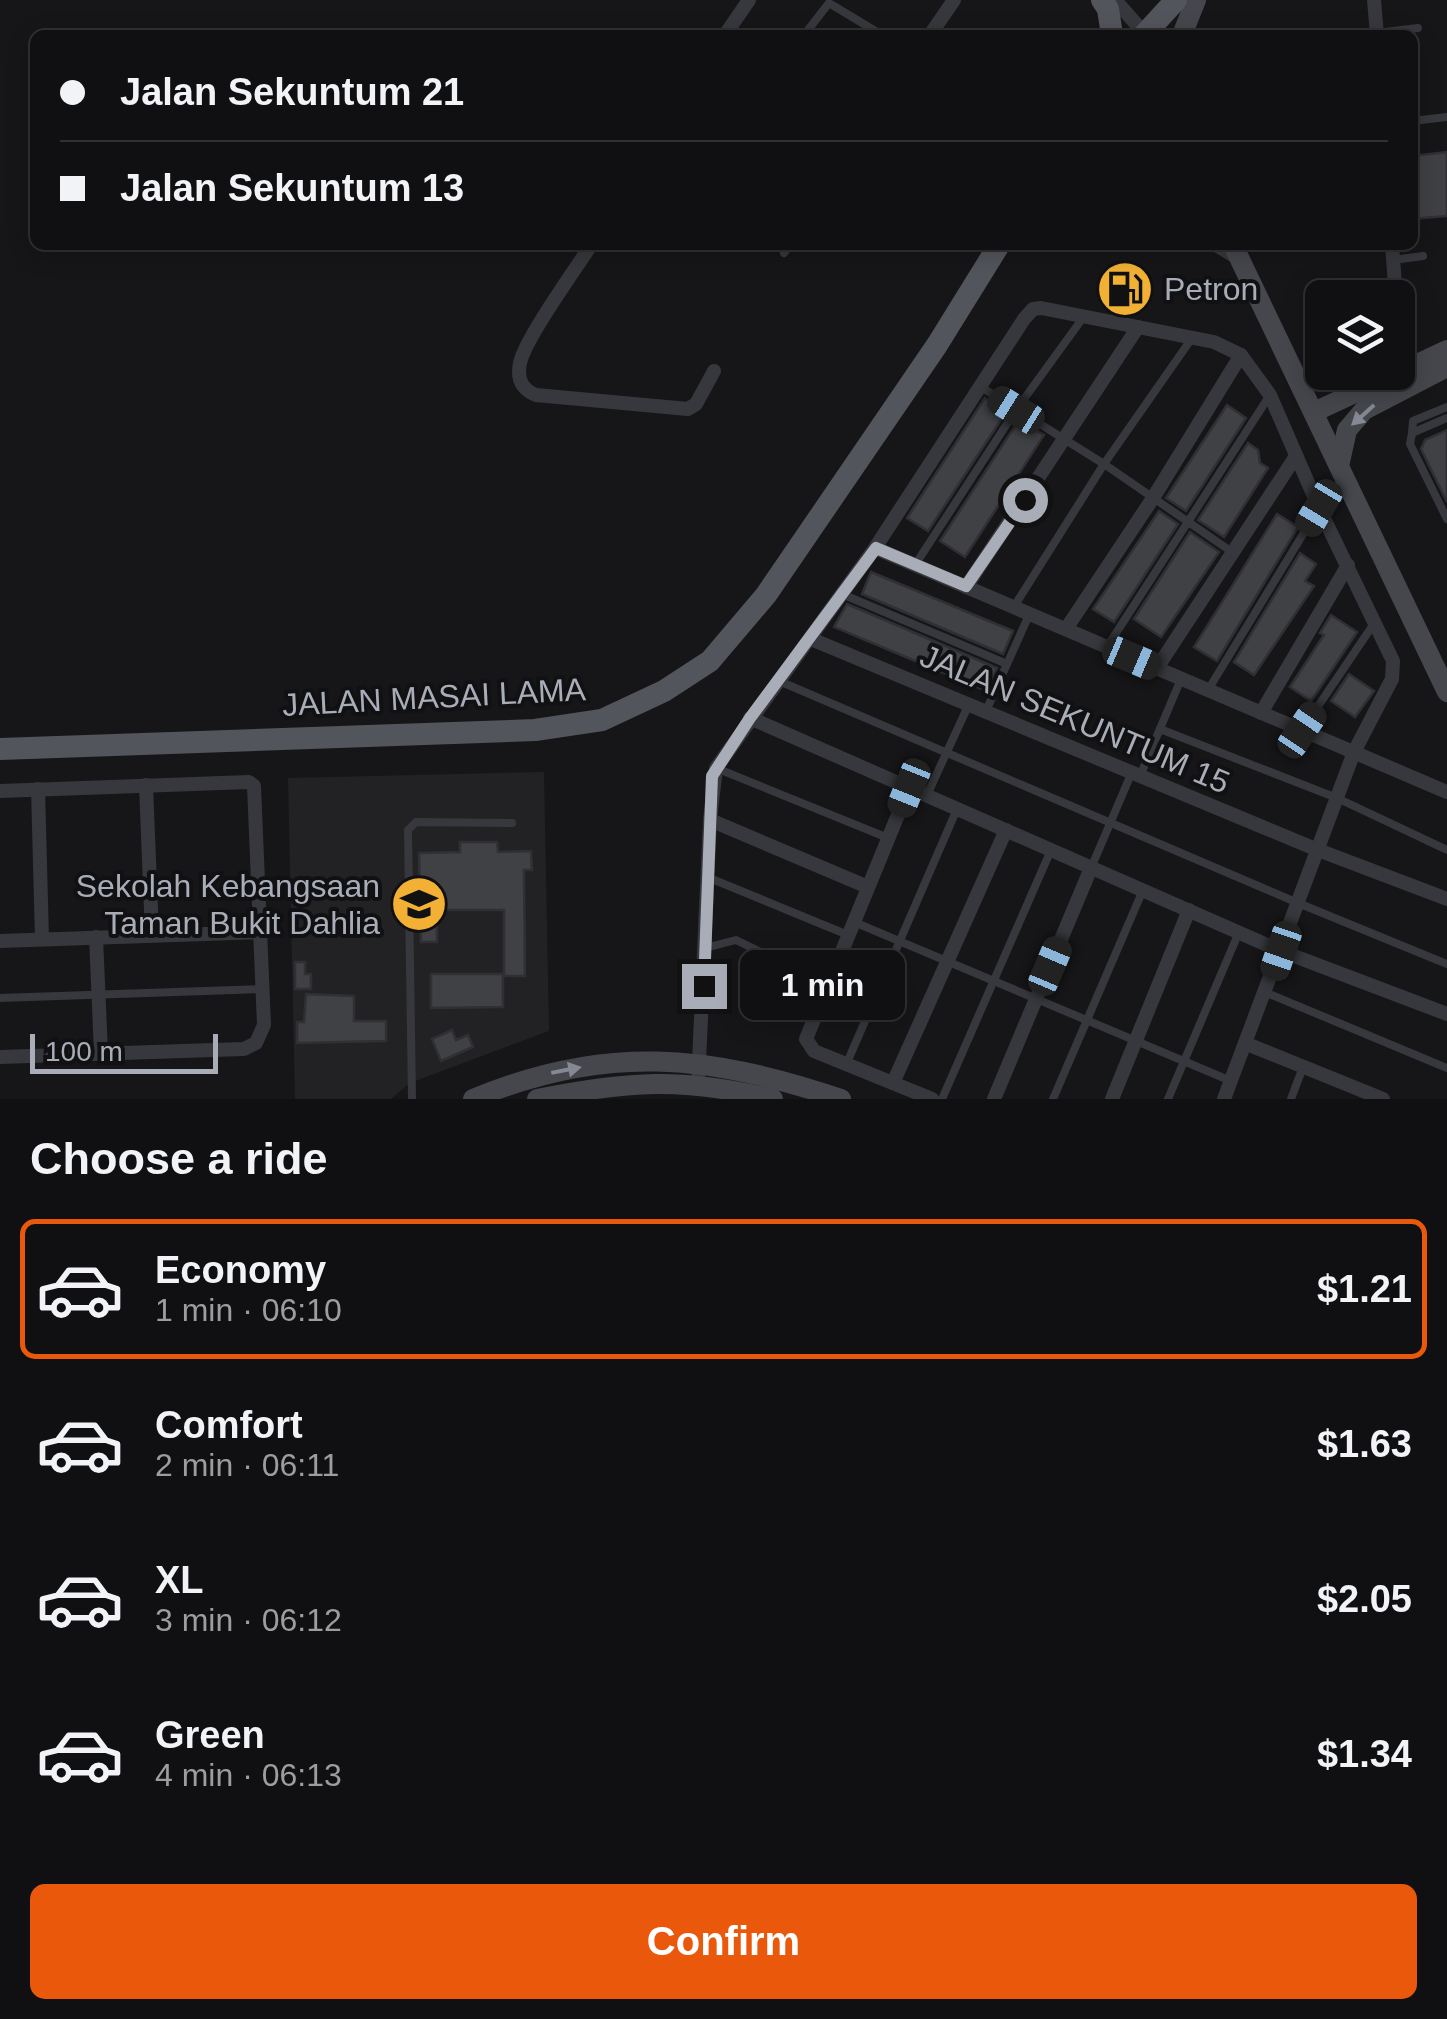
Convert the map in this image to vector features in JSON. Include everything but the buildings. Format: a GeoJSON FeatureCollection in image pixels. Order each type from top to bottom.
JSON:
{"type":"FeatureCollection","features":[{"type":"Feature","properties":{"kind":"main road"},"geometry":{"type":"LineString","coordinates":[[1102,0],[1108,9],[1111,30]]}},
{"type":"Feature","properties":{"kind":"main road"},"geometry":{"type":"LineString","coordinates":[[1149,30],[1176,0]]}},
{"type":"Feature","properties":{"kind":"main road","name":"JALAN MASAI LAMA"},"geometry":{"type":"LineString","coordinates":[[0,750],[535,730],[602,720],[664,691],[710,661],[766,596],[937,346],[996,250]]}},
{"type":"Feature","properties":{"kind":"street"},"geometry":{"type":"LineString","coordinates":[[729,30],[749,0]]}},
{"type":"Feature","properties":{"kind":"street"},"geometry":{"type":"LineString","coordinates":[[933,30],[954,0]]}},
{"type":"Feature","properties":{"kind":"street"},"geometry":{"type":"LineString","coordinates":[[1115,0],[1141,30]]}},
{"type":"Feature","properties":{"kind":"street"},"geometry":{"type":"LineString","coordinates":[[1184,30],[1196,0]]}},
{"type":"Feature","properties":{"kind":"street"},"geometry":{"type":"LineString","coordinates":[[1374,0],[1377,30]]}},
{"type":"Feature","properties":{"kind":"street"},"geometry":{"type":"LineString","coordinates":[[588,250],[522,354],[519,376],[526,391],[688,409],[696,404],[714,370]]}},
{"type":"Feature","properties":{"kind":"street"},"geometry":{"type":"LineString","coordinates":[[1392,252],[1394,280]]}},
{"type":"Feature","properties":{"kind":"street"},"geometry":{"type":"LineString","coordinates":[[1237,254],[1447,692]]}},
{"type":"Feature","properties":{"kind":"street"},"geometry":{"type":"LineString","coordinates":[[700,1074],[707,877],[716,768],[876,548],[1033,309],[1085,315],[1192,337],[1241,355],[1270,394],[1392,661],[1392,679],[1354,752],[1267,993],[1224,1099]]}},
{"type":"Feature","properties":{"kind":"street"},"geometry":{"type":"LineString","coordinates":[[966,586],[1138,327]]}},
{"type":"Feature","properties":{"kind":"street"},"geometry":{"type":"LineString","coordinates":[[1415,373],[1447,350]]}},
{"type":"Feature","properties":{"kind":"street"},"geometry":{"type":"LineString","coordinates":[[1066,630],[1241,355]]}},
{"type":"Feature","properties":{"kind":"street"},"geometry":{"type":"LineString","coordinates":[[1415,375],[1447,366]]}},
{"type":"Feature","properties":{"kind":"street"},"geometry":{"type":"LineString","coordinates":[[1314,412],[1374,390]]}},
{"type":"Feature","properties":{"kind":"street"},"geometry":{"type":"LineString","coordinates":[[1339,466],[1347,430],[1364,410],[1391,390]]}},
{"type":"Feature","properties":{"kind":"street"},"geometry":{"type":"LineString","coordinates":[[1156,668],[1296,456]]}},
{"type":"Feature","properties":{"kind":"street"},"geometry":{"type":"LineString","coordinates":[[876,548],[1447,792]]}},
{"type":"Feature","properties":{"kind":"street"},"geometry":{"type":"LineString","coordinates":[[1260,712],[1348,565]]}},
{"type":"Feature","properties":{"kind":"street","name":"JALAN SEKUNTUM 15"},"geometry":{"type":"LineString","coordinates":[[811,639],[1318,850],[1447,898]]}},
{"type":"Feature","properties":{"kind":"street"},"geometry":{"type":"LineString","coordinates":[[750,718],[1281,951],[1447,1014]]}},
{"type":"Feature","properties":{"kind":"street"},"geometry":{"type":"LineString","coordinates":[[0,790],[249,782],[254,786],[263,1030],[249,1047],[0,1057]]}},
{"type":"Feature","properties":{"kind":"street"},"geometry":{"type":"LineString","coordinates":[[146,785],[152,935]]}},
{"type":"Feature","properties":{"kind":"street"},"geometry":{"type":"LineString","coordinates":[[909,788],[806,1038],[810,1048],[932,1099]]}},
{"type":"Feature","properties":{"kind":"street"},"geometry":{"type":"LineString","coordinates":[[38,789],[42,939]]}},
{"type":"Feature","properties":{"kind":"street"},"geometry":{"type":"LineString","coordinates":[[710,820],[868,887]]}},
{"type":"Feature","properties":{"kind":"street"},"geometry":{"type":"LineString","coordinates":[[893,1083],[1006,830]]}},
{"type":"Feature","properties":{"kind":"street"},"geometry":{"type":"LineString","coordinates":[[994,1099],[1092,868]]}},
{"type":"Feature","properties":{"kind":"street"},"geometry":{"type":"LineString","coordinates":[[1112,1099],[1189,910]]}},
{"type":"Feature","properties":{"kind":"street"},"geometry":{"type":"LineString","coordinates":[[0,940],[260,932]]}},
{"type":"Feature","properties":{"kind":"street"},"geometry":{"type":"LineString","coordinates":[[96,937],[101,1054]]}},
{"type":"Feature","properties":{"kind":"street"},"geometry":{"type":"LineString","coordinates":[[1246,1044],[1353,1093],[1383,1099]]}},
{"type":"Feature","properties":{"kind":"street"},"geometry":{"type":"LineString","coordinates":[[485,1097],[542,1075],[620,1061],[794,1084],[841,1099]]}},
{"type":"Feature","properties":{"kind":"street"},"geometry":{"type":"LineString","coordinates":[[537,1099],[700,1074],[773,1099]]}},
{"type":"Feature","properties":{"kind":"lane"},"geometry":{"type":"LineString","coordinates":[[808,30],[829,3],[874,30]]}},
{"type":"Feature","properties":{"kind":"lane"},"geometry":{"type":"LineString","coordinates":[[1404,30],[1418,28]]}},
{"type":"Feature","properties":{"kind":"lane"},"geometry":{"type":"LineString","coordinates":[[1418,120],[1447,117]]}},
{"type":"Feature","properties":{"kind":"lane"},"geometry":{"type":"LineString","coordinates":[[1392,252],[1422,256]]}},
{"type":"Feature","properties":{"kind":"lane"},"geometry":{"type":"LineString","coordinates":[[915,565],[1016,410],[1085,315]]}},
{"type":"Feature","properties":{"kind":"lane"},"geometry":{"type":"LineString","coordinates":[[1015,606],[1104,464],[1192,337]]}},
{"type":"Feature","properties":{"kind":"lane"},"geometry":{"type":"LineString","coordinates":[[981,387],[1104,464],[1234,553]]}},
{"type":"Feature","properties":{"kind":"lane"},"geometry":{"type":"LineString","coordinates":[[1108,647],[1270,394]]}},
{"type":"Feature","properties":{"kind":"lane"},"geometry":{"type":"LineString","coordinates":[[1447,406],[1413,422],[1410,444],[1447,520]]}},
{"type":"Feature","properties":{"kind":"lane"},"geometry":{"type":"LineString","coordinates":[[1412,433],[1447,418]]}},
{"type":"Feature","properties":{"kind":"lane"},"geometry":{"type":"LineString","coordinates":[[1208,690],[1319,508]]}},
{"type":"Feature","properties":{"kind":"lane"},"geometry":{"type":"LineString","coordinates":[[842,594],[1007,664]]}},
{"type":"Feature","properties":{"kind":"lane"},"geometry":{"type":"LineString","coordinates":[[986,712],[1030,614]]}},
{"type":"Feature","properties":{"kind":"lane"},"geometry":{"type":"LineString","coordinates":[[1302,730],[1375,622]]}},
{"type":"Feature","properties":{"kind":"lane"},"geometry":{"type":"LineString","coordinates":[[1092,868],[1109,822],[1160,729],[1181,679]]}},
{"type":"Feature","properties":{"kind":"lane"},"geometry":{"type":"LineString","coordinates":[[779,681],[1447,964]]}},
{"type":"Feature","properties":{"kind":"lane"},"geometry":{"type":"LineString","coordinates":[[927,796],[968,704]]}},
{"type":"Feature","properties":{"kind":"lane"},"geometry":{"type":"LineString","coordinates":[[1160,729],[1337,798],[1447,850]]}},
{"type":"Feature","properties":{"kind":"lane"},"geometry":{"type":"LineString","coordinates":[[716,768],[888,838]]}},
{"type":"Feature","properties":{"kind":"lane"},"geometry":{"type":"LineString","coordinates":[[846,1065],[957,809]]}},
{"type":"Feature","properties":{"kind":"lane"},"geometry":{"type":"LineString","coordinates":[[412,1099],[408,830],[416,822],[512,823]]}},
{"type":"Feature","properties":{"kind":"lane"},"geometry":{"type":"LineString","coordinates":[[942,1099],[1051,850]]}},
{"type":"Feature","properties":{"kind":"lane"},"geometry":{"type":"LineString","coordinates":[[707,877],[851,929],[900,941],[1231,1081]]}},
{"type":"Feature","properties":{"kind":"lane"},"geometry":{"type":"LineString","coordinates":[[1053,1099],[1143,890]]}},
{"type":"Feature","properties":{"kind":"lane"},"geometry":{"type":"LineString","coordinates":[[1168,1099],[1239,932]]}},
{"type":"Feature","properties":{"kind":"lane"},"geometry":{"type":"LineString","coordinates":[[705,948],[734,939],[828,985]]}},
{"type":"Feature","properties":{"kind":"lane"},"geometry":{"type":"LineString","coordinates":[[0,998],[262,989]]}},
{"type":"Feature","properties":{"kind":"lane"},"geometry":{"type":"LineString","coordinates":[[1267,993],[1447,1068]]}},
{"type":"Feature","properties":{"kind":"lane"},"geometry":{"type":"LineString","coordinates":[[1290,1099],[1303,1067]]}},
{"type":"Feature","properties":{"kind":"shaded area","name":"Sekolah Kebangsaan Taman Bukit Dahlia"},"geometry":{"type":"Polygon","coordinates":[[[544,772],[549,1031],[410,1083],[391,1099],[295,1099],[288,778],[544,772]]]}},
{"type":"Feature","properties":{"kind":"place","name":"Petron"},"geometry":{"type":"Point","coordinates":[1125,289]}},
{"type":"Feature","properties":{"kind":"place","name":"Sekolah Kebangsaan Taman Bukit Dahlia"},"geometry":{"type":"Point","coordinates":[419,904]}},
{"type":"Feature","properties":{"kind":"route"},"geometry":{"type":"LineString","coordinates":[[704,986],[712,776],[716,768],[876,548],[966,586],[1025,500]]}}]}
